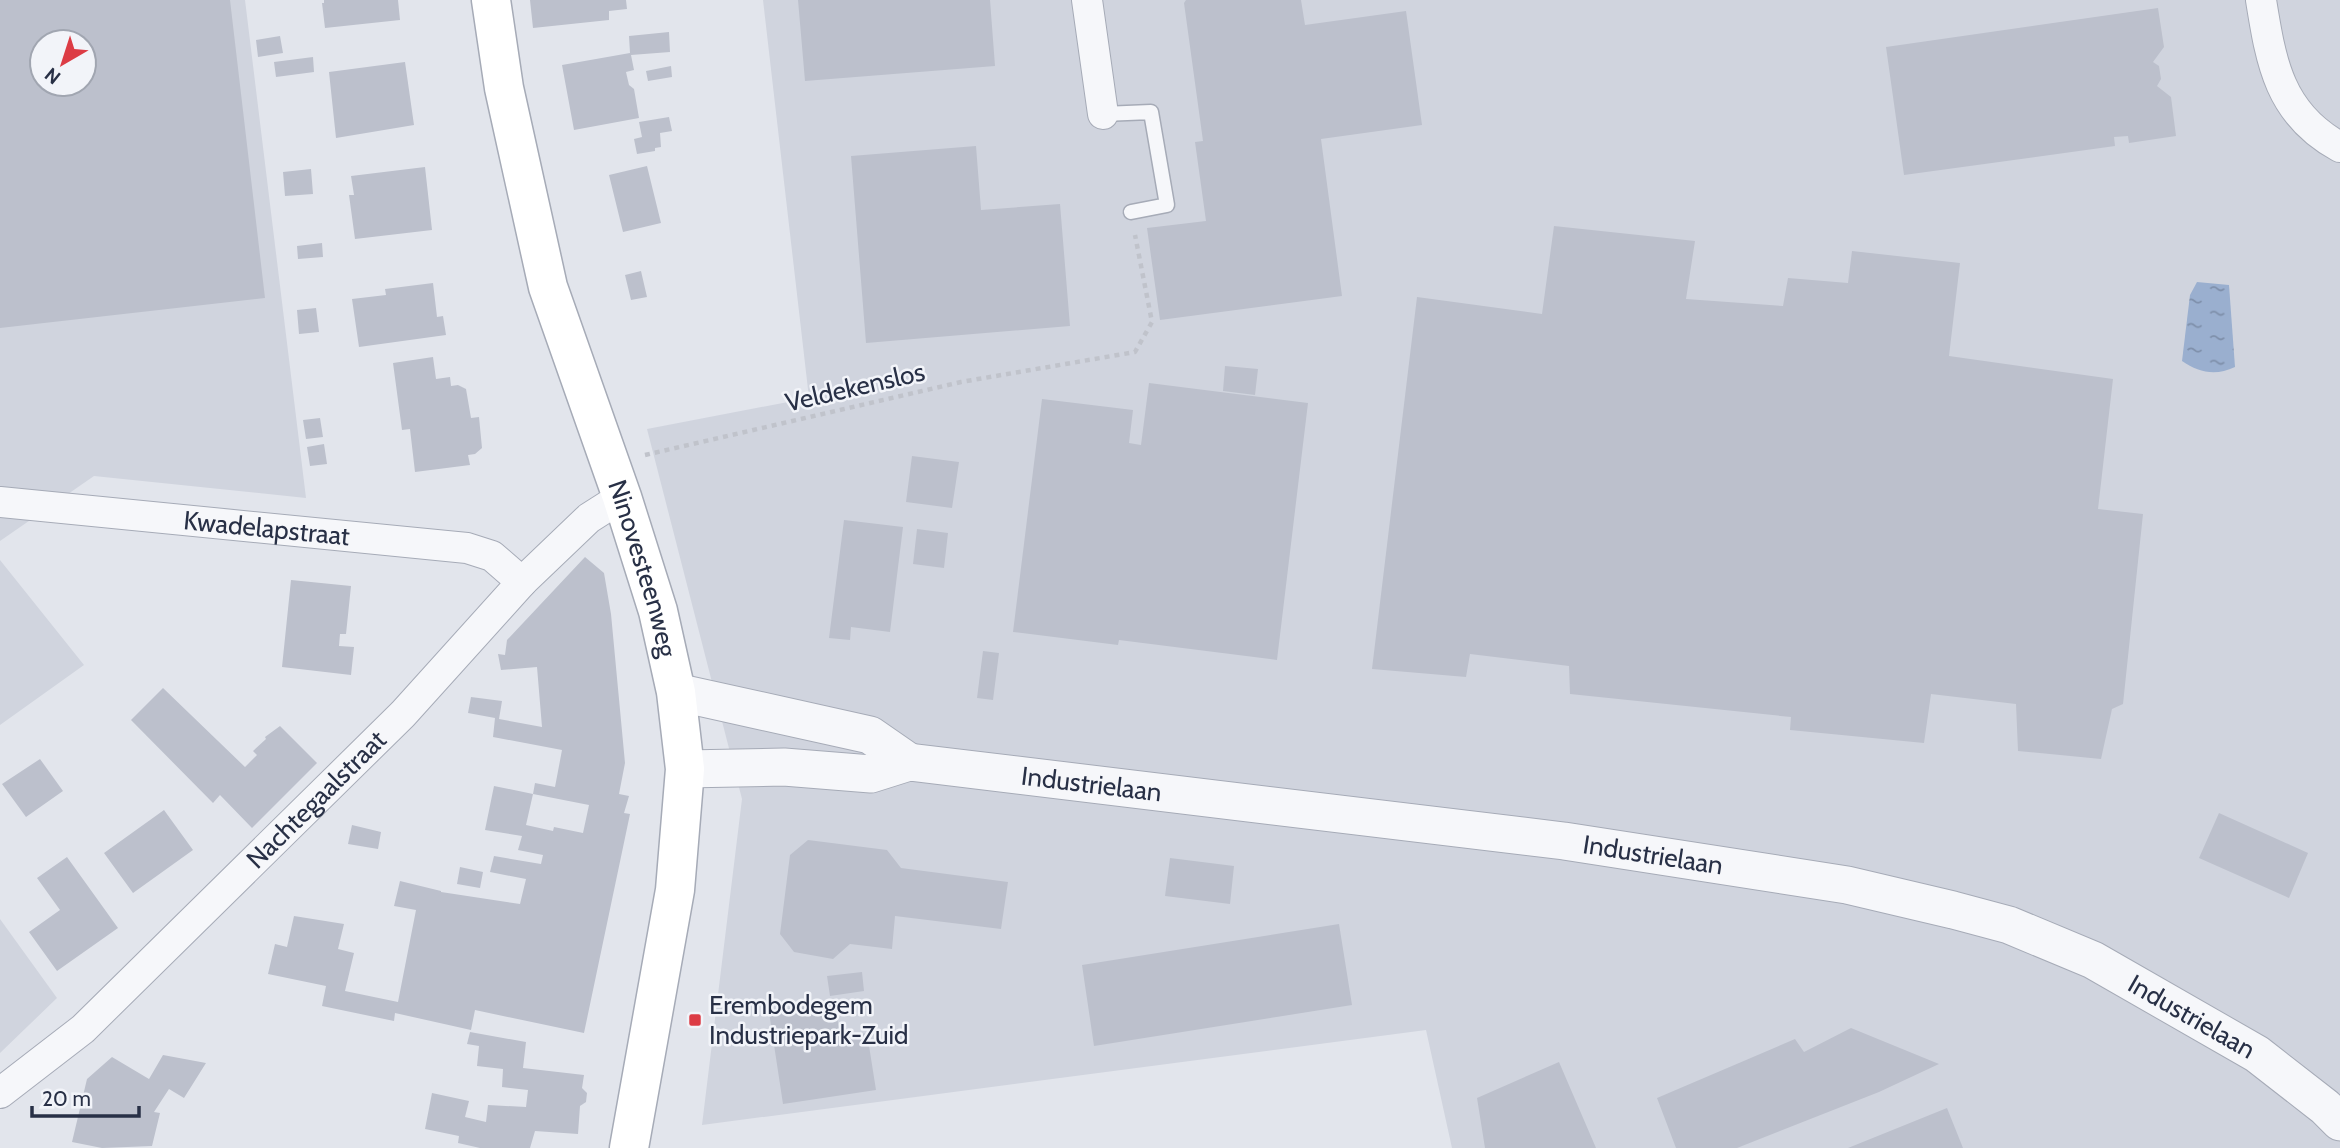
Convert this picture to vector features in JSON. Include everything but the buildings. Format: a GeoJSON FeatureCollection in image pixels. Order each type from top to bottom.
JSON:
{"type":"FeatureCollection","features":[{"type":"Feature","properties":{"kind":"main road","name":"Ninovesteenweg"},"geometry":{"type":"LineString","coordinates":[[491,0],[504,88],[548,287],[616,480],[658,611],[676,692],[685,769],[676,890],[629,1148]]}},
{"type":"Feature","properties":{"kind":"street"},"geometry":{"type":"LineString","coordinates":[[1087,0],[1103,114]]}},
{"type":"Feature","properties":{"kind":"street"},"geometry":{"type":"LineString","coordinates":[[2261,0],[2269,54],[2287,99],[2323,138],[2340,147]]}},
{"type":"Feature","properties":{"kind":"street","name":"Nachtegaalstraat"},"geometry":{"type":"LineString","coordinates":[[0,1093],[83,1029],[403,714],[522,582],[589,518],[616,480]]}},
{"type":"Feature","properties":{"kind":"street","name":"Kwadelapstraat"},"geometry":{"type":"LineString","coordinates":[[0,502],[467,548],[492,556],[522,582]]}},
{"type":"Feature","properties":{"kind":"street","name":"Industrielaan"},"geometry":{"type":"LineString","coordinates":[[676,692],[870,735],[909,762]]}},
{"type":"Feature","properties":{"kind":"street","name":"Industrielaan"},"geometry":{"type":"LineString","coordinates":[[685,769],[784,767],[871,774],[909,762],[1564,841],[1847,885],[2009,925],[2093,960],[2257,1054],[2335,1108]]}},
{"type":"Feature","properties":{"kind":"lane"},"geometry":{"type":"LineString","coordinates":[[1103,114],[1151,113],[1167,205],[1131,212]]}},
{"type":"Feature","properties":{"kind":"path","name":"Veldekenslos"},"geometry":{"type":"LineString","coordinates":[[616,480],[961,382],[1135,352],[1152,322],[1131,212]]}},
{"type":"Feature","properties":{"kind":"shaded area"},"geometry":{"type":"Polygon","coordinates":[[[0,0],[245,0],[306,498],[94,476],[0,541],[0,0]]]}},
{"type":"Feature","properties":{"kind":"shaded area"},"geometry":{"type":"Polygon","coordinates":[[[763,0],[2340,0],[2340,1148],[1452,1148],[1426,1030],[702,1125],[742,799],[647,429],[809,398],[763,0]]]}},
{"type":"Feature","properties":{"kind":"shaded area"},"geometry":{"type":"Polygon","coordinates":[[[0,560],[84,665],[0,725],[0,560]]]}},
{"type":"Feature","properties":{"kind":"shaded area"},"geometry":{"type":"Polygon","coordinates":[[[0,919],[57,998],[0,1053],[0,919]]]}},
{"type":"Feature","properties":{"kind":"water"},"geometry":{"type":"Polygon","coordinates":[[[2197,282],[2229,285],[2235,367],[2228,370],[2208,372],[2182,361],[2190,295],[2197,282]]]}},
{"type":"Feature","properties":{"kind":"place","name":"Erembodegem Industriepark-Zuid"},"geometry":{"type":"Point","coordinates":[695,1020]}}]}
